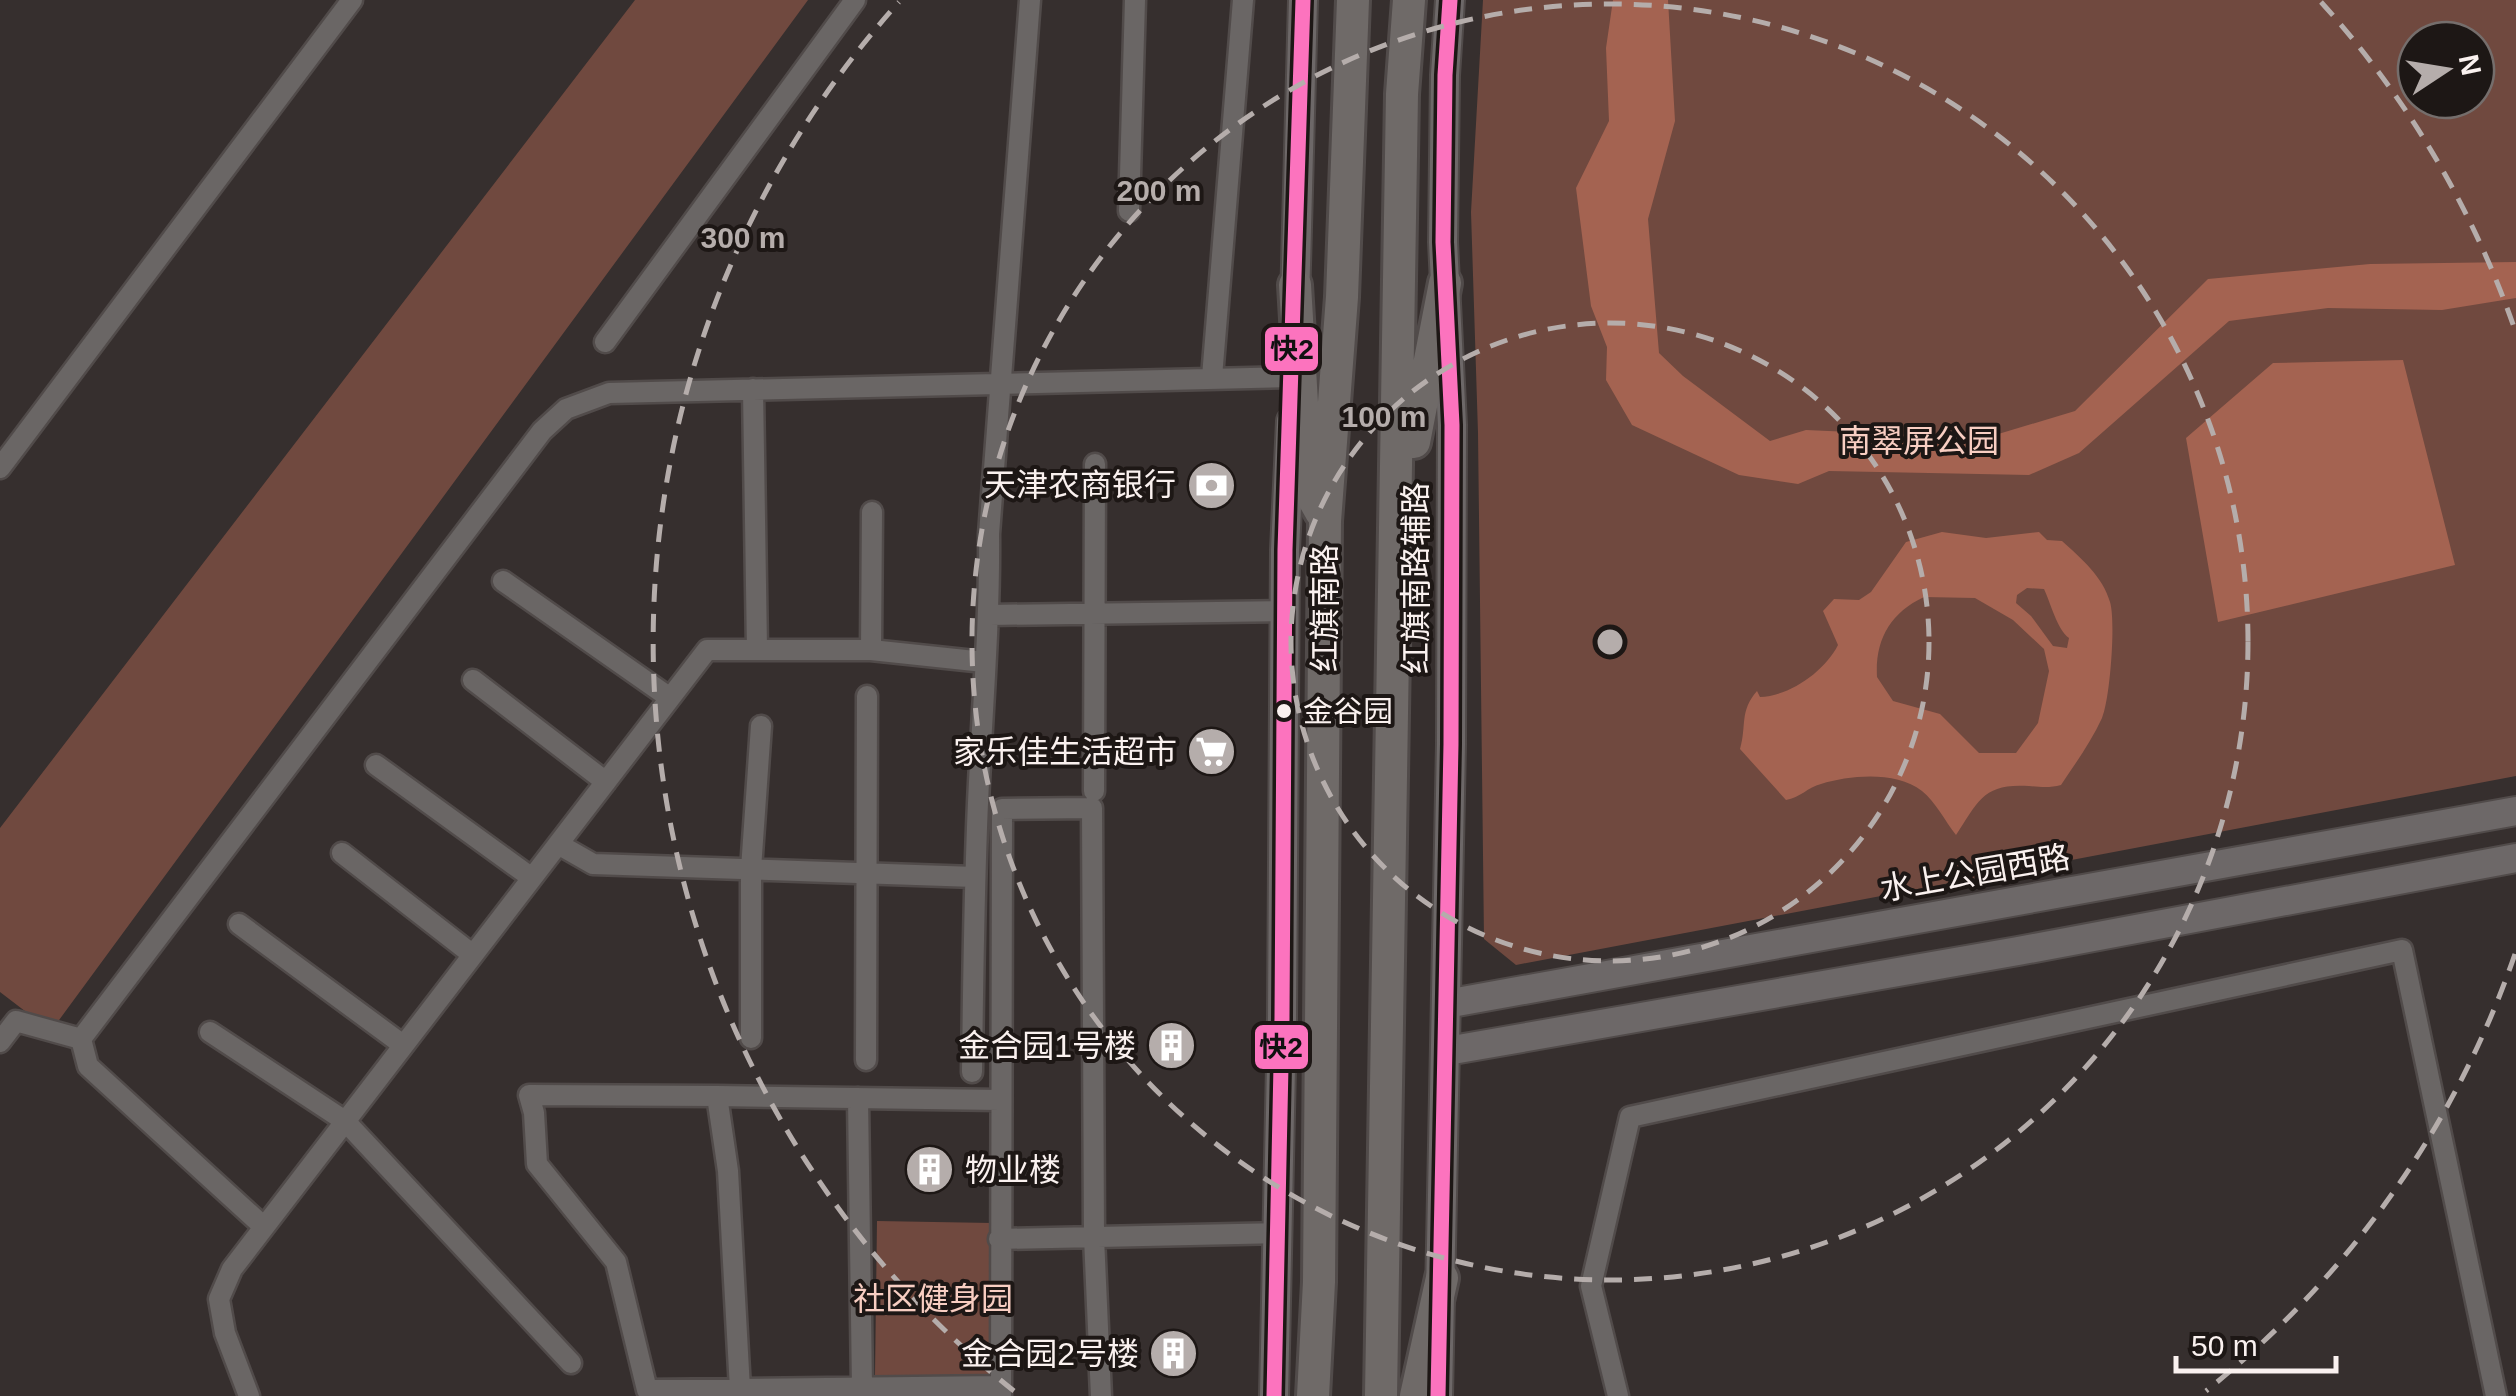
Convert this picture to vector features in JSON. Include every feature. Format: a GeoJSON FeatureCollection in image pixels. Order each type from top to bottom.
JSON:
{"type":"FeatureCollection","features":[{"type":"Feature","properties":{"kind":"highway","name":"红旗南路"},"geometry":{"type":"LineString","coordinates":[[1313,1396],[1319,1282],[1325,521],[1342,297],[1354,0]]}},
{"type":"Feature","properties":{"kind":"highway"},"geometry":{"type":"LineString","coordinates":[[1381,1396],[1400,194],[1408,0]]}},
{"type":"Feature","properties":{"kind":"highway"},"geometry":{"type":"LineString","coordinates":[[1397,535],[1445,282]]}},
{"type":"Feature","properties":{"kind":"highway"},"geometry":{"type":"LineString","coordinates":[[1295,285],[1307,487],[1325,521]]}},
{"type":"Feature","properties":{"kind":"highway"},"geometry":{"type":"LineString","coordinates":[[1416,1396],[1442,1278]]}},
{"type":"Feature","properties":{"kind":"main road"},"geometry":{"type":"LineString","coordinates":[[1274,1396],[1285,610],[1304,0]]}},
{"type":"Feature","properties":{"kind":"main road","name":"红旗南路辅路"},"geometry":{"type":"LineString","coordinates":[[1438,1396],[1447,1051],[1452,425],[1445,282],[1445,76],[1450,0]]}},
{"type":"Feature","properties":{"kind":"main road","name":"水上公园西路"},"geometry":{"type":"LineString","coordinates":[[1446,1004],[2516,811]]}},
{"type":"Feature","properties":{"kind":"main road"},"geometry":{"type":"LineString","coordinates":[[1447,1051],[2018,952],[2516,858]]}},
{"type":"Feature","properties":{"kind":"street"},"geometry":{"type":"LineString","coordinates":[[0,468],[352,0]]}},
{"type":"Feature","properties":{"kind":"street"},"geometry":{"type":"LineString","coordinates":[[605,342],[855,0]]}},
{"type":"Feature","properties":{"kind":"street"},"geometry":{"type":"LineString","coordinates":[[972,1072],[974,876],[984,662],[990,616],[989,534],[1030,0]]}},
{"type":"Feature","properties":{"kind":"street"},"geometry":{"type":"LineString","coordinates":[[1129,210],[1134,0]]}},
{"type":"Feature","properties":{"kind":"street"},"geometry":{"type":"LineString","coordinates":[[1212,376],[1243,0]]}},
{"type":"Feature","properties":{"kind":"street"},"geometry":{"type":"LineString","coordinates":[[264,1227],[88,1066],[82,1039],[542,432],[566,409],[609,393],[1293,377]]}},
{"type":"Feature","properties":{"kind":"street"},"geometry":{"type":"LineString","coordinates":[[753,389],[756,650]]}},
{"type":"Feature","properties":{"kind":"street"},"geometry":{"type":"LineString","coordinates":[[1094,791],[1095,464]]}},
{"type":"Feature","properties":{"kind":"street"},"geometry":{"type":"LineString","coordinates":[[871,650],[872,512]]}},
{"type":"Feature","properties":{"kind":"street"},"geometry":{"type":"LineString","coordinates":[[503,581],[670,698]]}},
{"type":"Feature","properties":{"kind":"street"},"geometry":{"type":"LineString","coordinates":[[990,616],[1285,610]]}},
{"type":"Feature","properties":{"kind":"street"},"geometry":{"type":"LineString","coordinates":[[249,1396],[225,1332],[219,1299],[232,1269],[708,650],[871,650],[984,662]]}},
{"type":"Feature","properties":{"kind":"street"},"geometry":{"type":"LineString","coordinates":[[473,680],[606,782]]}},
{"type":"Feature","properties":{"kind":"street"},"geometry":{"type":"LineString","coordinates":[[866,1060],[867,696]]}},
{"type":"Feature","properties":{"kind":"street"},"geometry":{"type":"LineString","coordinates":[[751,1038],[751,869],[761,726]]}},
{"type":"Feature","properties":{"kind":"street"},"geometry":{"type":"LineString","coordinates":[[376,765],[532,878]]}},
{"type":"Feature","properties":{"kind":"street"},"geometry":{"type":"LineString","coordinates":[[1000,1100],[528,1096],[534,1114],[537,1164],[616,1262],[647,1393],[862,1387],[1001,1391],[1002,808],[1092,808],[1094,1237],[1101,1396]]}},
{"type":"Feature","properties":{"kind":"street"},"geometry":{"type":"LineString","coordinates":[[558,844],[593,864],[974,876]]}},
{"type":"Feature","properties":{"kind":"street"},"geometry":{"type":"LineString","coordinates":[[342,853],[473,954]]}},
{"type":"Feature","properties":{"kind":"street"},"geometry":{"type":"LineString","coordinates":[[239,924],[404,1045]]}},
{"type":"Feature","properties":{"kind":"street"},"geometry":{"type":"LineString","coordinates":[[1618,1396],[1591,1286],[1630,1117],[2402,950],[2496,1396]]}},
{"type":"Feature","properties":{"kind":"street"},"geometry":{"type":"LineString","coordinates":[[0,1042],[16,1021],[82,1039]]}},
{"type":"Feature","properties":{"kind":"street"},"geometry":{"type":"LineString","coordinates":[[210,1032],[346,1121],[571,1364]]}},
{"type":"Feature","properties":{"kind":"street"},"geometry":{"type":"LineString","coordinates":[[717,1096],[728,1171],[740,1389]]}},
{"type":"Feature","properties":{"kind":"street"},"geometry":{"type":"LineString","coordinates":[[858,1098],[862,1387]]}},
{"type":"Feature","properties":{"kind":"street"},"geometry":{"type":"LineString","coordinates":[[999,1239],[1278,1232]]}},
{"type":"Feature","properties":{"kind":"green space"},"geometry":{"type":"Polygon","coordinates":[[[635,0],[808,0],[51,1031],[0,992],[0,828],[635,0]]]}},
{"type":"Feature","properties":{"kind":"green space","name":"南翠屏公园"},"geometry":{"type":"Polygon","coordinates":[[[1483,0],[2516,0],[2516,776],[1516,965],[1484,939],[1478,433],[1471,212],[1483,0]]]}},
{"type":"Feature","properties":{"kind":"green space","name":"社区健身园"},"geometry":{"type":"Polygon","coordinates":[[[877,1221],[992,1223],[989,1377],[875,1375],[877,1221]]]}},
{"type":"Feature","properties":{"kind":"shaded area"},"geometry":{"type":"Polygon","coordinates":[[[1613,0],[1668,0],[1675,121],[1648,219],[1659,353],[1683,376],[1770,441],[1806,430],[1985,438],[2075,411],[2208,279],[2370,264],[2516,262],[2516,298],[2442,310],[2328,308],[2229,321],[2079,453],[2029,475],[1829,471],[1798,484],[1739,475],[1632,425],[1606,380],[1607,347],[1591,306],[1576,188],[1609,121],[1606,48],[1613,0]]]}},
{"type":"Feature","properties":{"kind":"shaded area"},"geometry":{"type":"Polygon","coordinates":[[[2403,360],[2455,565],[2218,622],[2186,438],[2273,363],[2403,360]]]}},
{"type":"Feature","properties":{"kind":"shaded area"},"geometry":{"type":"Polygon","coordinates":[[[1942,532],[1986,538],[2039,532],[2047,540],[2062,541],[2090,568],[2107,593],[2112,612],[2105,709],[2093,736],[2061,785],[2002,787],[1992,791],[1977,803],[1956,835],[1927,795],[1899,780],[1846,778],[1816,785],[1786,800],[1740,749],[1746,712],[1757,691],[1760,697],[1783,692],[1825,664],[1838,645],[1823,611],[1834,599],[1859,600],[1871,592],[1906,542],[1942,532]],[[2027,588],[2017,595],[2016,603],[2053,646],[2067,648],[2069,638],[2044,589],[2027,588]],[[1924,597],[1902,611],[1887,629],[1879,651],[1877,677],[1893,701],[1940,714],[1979,753],[2016,753],[2038,723],[2049,671],[2044,649],[2013,620],[1975,598],[1924,597]]]}},
{"type":"Feature","properties":{"kind":"transit line","name":"快2"},"geometry":{"type":"LineString","coordinates":[[1274,1396],[1282,1018],[1285,550],[1303,0]]}},
{"type":"Feature","properties":{"kind":"transit line","name":"快2"},"geometry":{"type":"LineString","coordinates":[[1438,1396],[1451,744],[1452,425],[1443,242],[1450,0]]}},
{"type":"Feature","properties":{"kind":"place","name":"天津农商银行"},"geometry":{"type":"Point","coordinates":[1211,485]}},
{"type":"Feature","properties":{"kind":"place","name":"金谷园"},"geometry":{"type":"Point","coordinates":[1284,711]}},
{"type":"Feature","properties":{"kind":"place","name":"家乐佳生活超市"},"geometry":{"type":"Point","coordinates":[1212,752]}},
{"type":"Feature","properties":{"kind":"place","name":"金合园1号楼"},"geometry":{"type":"Point","coordinates":[1171,1046]}},
{"type":"Feature","properties":{"kind":"place","name":"物业楼"},"geometry":{"type":"Point","coordinates":[930,1170]}},
{"type":"Feature","properties":{"kind":"place","name":"金合园2号楼"},"geometry":{"type":"Point","coordinates":[1174,1354]}}]}
